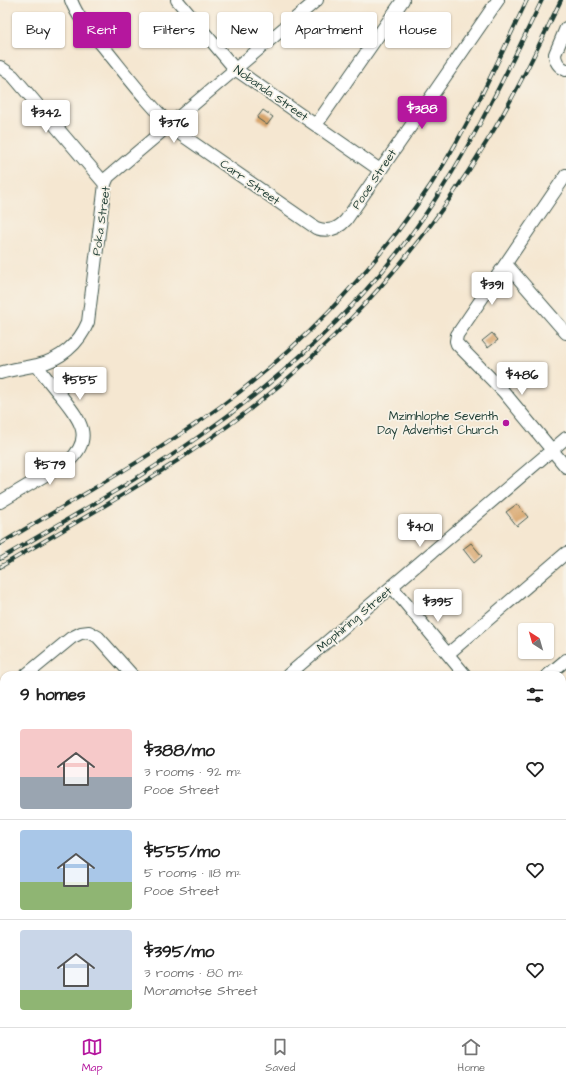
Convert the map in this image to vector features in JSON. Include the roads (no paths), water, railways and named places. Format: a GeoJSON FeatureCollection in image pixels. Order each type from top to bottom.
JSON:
{"type":"FeatureCollection","features":[{"type":"Feature","properties":{"kind":"street","name":"Carr Street"},"geometry":{"type":"LineString","coordinates":[[70,0],[81,19],[119,66],[179,133],[316,228],[326,230]]}},
{"type":"Feature","properties":{"kind":"street","name":"Poka Street"},"geometry":{"type":"LineString","coordinates":[[37,366],[48,362],[65,352],[81,337],[88,322],[105,184],[108,177],[317,0]]}},
{"type":"Feature","properties":{"kind":"street"},"geometry":{"type":"LineString","coordinates":[[316,125],[403,0]]}},
{"type":"Feature","properties":{"kind":"street","name":"Pooe Street"},"geometry":{"type":"LineString","coordinates":[[326,230],[336,229],[346,220],[498,0]]}},
{"type":"Feature","properties":{"kind":"street","name":"Nobanda Street"},"geometry":{"type":"LineString","coordinates":[[180,1],[235,69],[380,170]]}},
{"type":"Feature","properties":{"kind":"street"},"geometry":{"type":"LineString","coordinates":[[566,28],[555,54],[555,59],[558,65],[566,70]]}},
{"type":"Feature","properties":{"kind":"street"},"geometry":{"type":"LineString","coordinates":[[0,67],[13,76],[105,184]]}},
{"type":"Feature","properties":{"kind":"street"},"geometry":{"type":"LineString","coordinates":[[566,175],[457,335],[456,341],[457,344],[503,391],[566,467]]}},
{"type":"Feature","properties":{"kind":"street"},"geometry":{"type":"LineString","coordinates":[[506,264],[564,325]]}},
{"type":"Feature","properties":{"kind":"street"},"geometry":{"type":"LineString","coordinates":[[0,373],[37,366],[77,417],[82,429],[83,438],[77,452],[69,461],[0,502]]}},
{"type":"Feature","properties":{"kind":"street","name":"Mophiring Street"},"geometry":{"type":"LineString","coordinates":[[294,671],[566,438]]}},
{"type":"Feature","properties":{"kind":"street"},"geometry":{"type":"LineString","coordinates":[[448,654],[566,553]]}},
{"type":"Feature","properties":{"kind":"street"},"geometry":{"type":"LineString","coordinates":[[392,587],[462,671]]}},
{"type":"Feature","properties":{"kind":"street"},"geometry":{"type":"LineString","coordinates":[[31,671],[71,638],[81,633],[89,632],[98,636],[129,671]]}},
{"type":"Feature","properties":{"kind":"street"},"geometry":{"type":"LineString","coordinates":[[553,671],[566,660]]}},
{"type":"Feature","properties":{"kind":"railway"},"geometry":{"type":"LineString","coordinates":[[0,544],[140,460],[221,406],[276,362],[328,312],[376,258],[419,202],[435,178],[477,104],[527,0]]}},
{"type":"Feature","properties":{"kind":"railway"},"geometry":{"type":"LineString","coordinates":[[0,559],[127,484],[177,452],[257,393],[312,346],[337,321],[362,294],[407,240],[446,183],[496,93],[542,0]]}},
{"type":"Feature","properties":{"kind":"railway"},"geometry":{"type":"LineString","coordinates":[[0,567],[159,473],[220,432],[284,381],[351,319],[411,250],[465,177],[508,104],[561,0]]}},
{"type":"Feature","properties":{"kind":"place","name":"Mzimhlophe Seventh Day Adventist Church"},"geometry":{"type":"Point","coordinates":[506,423]}}]}
